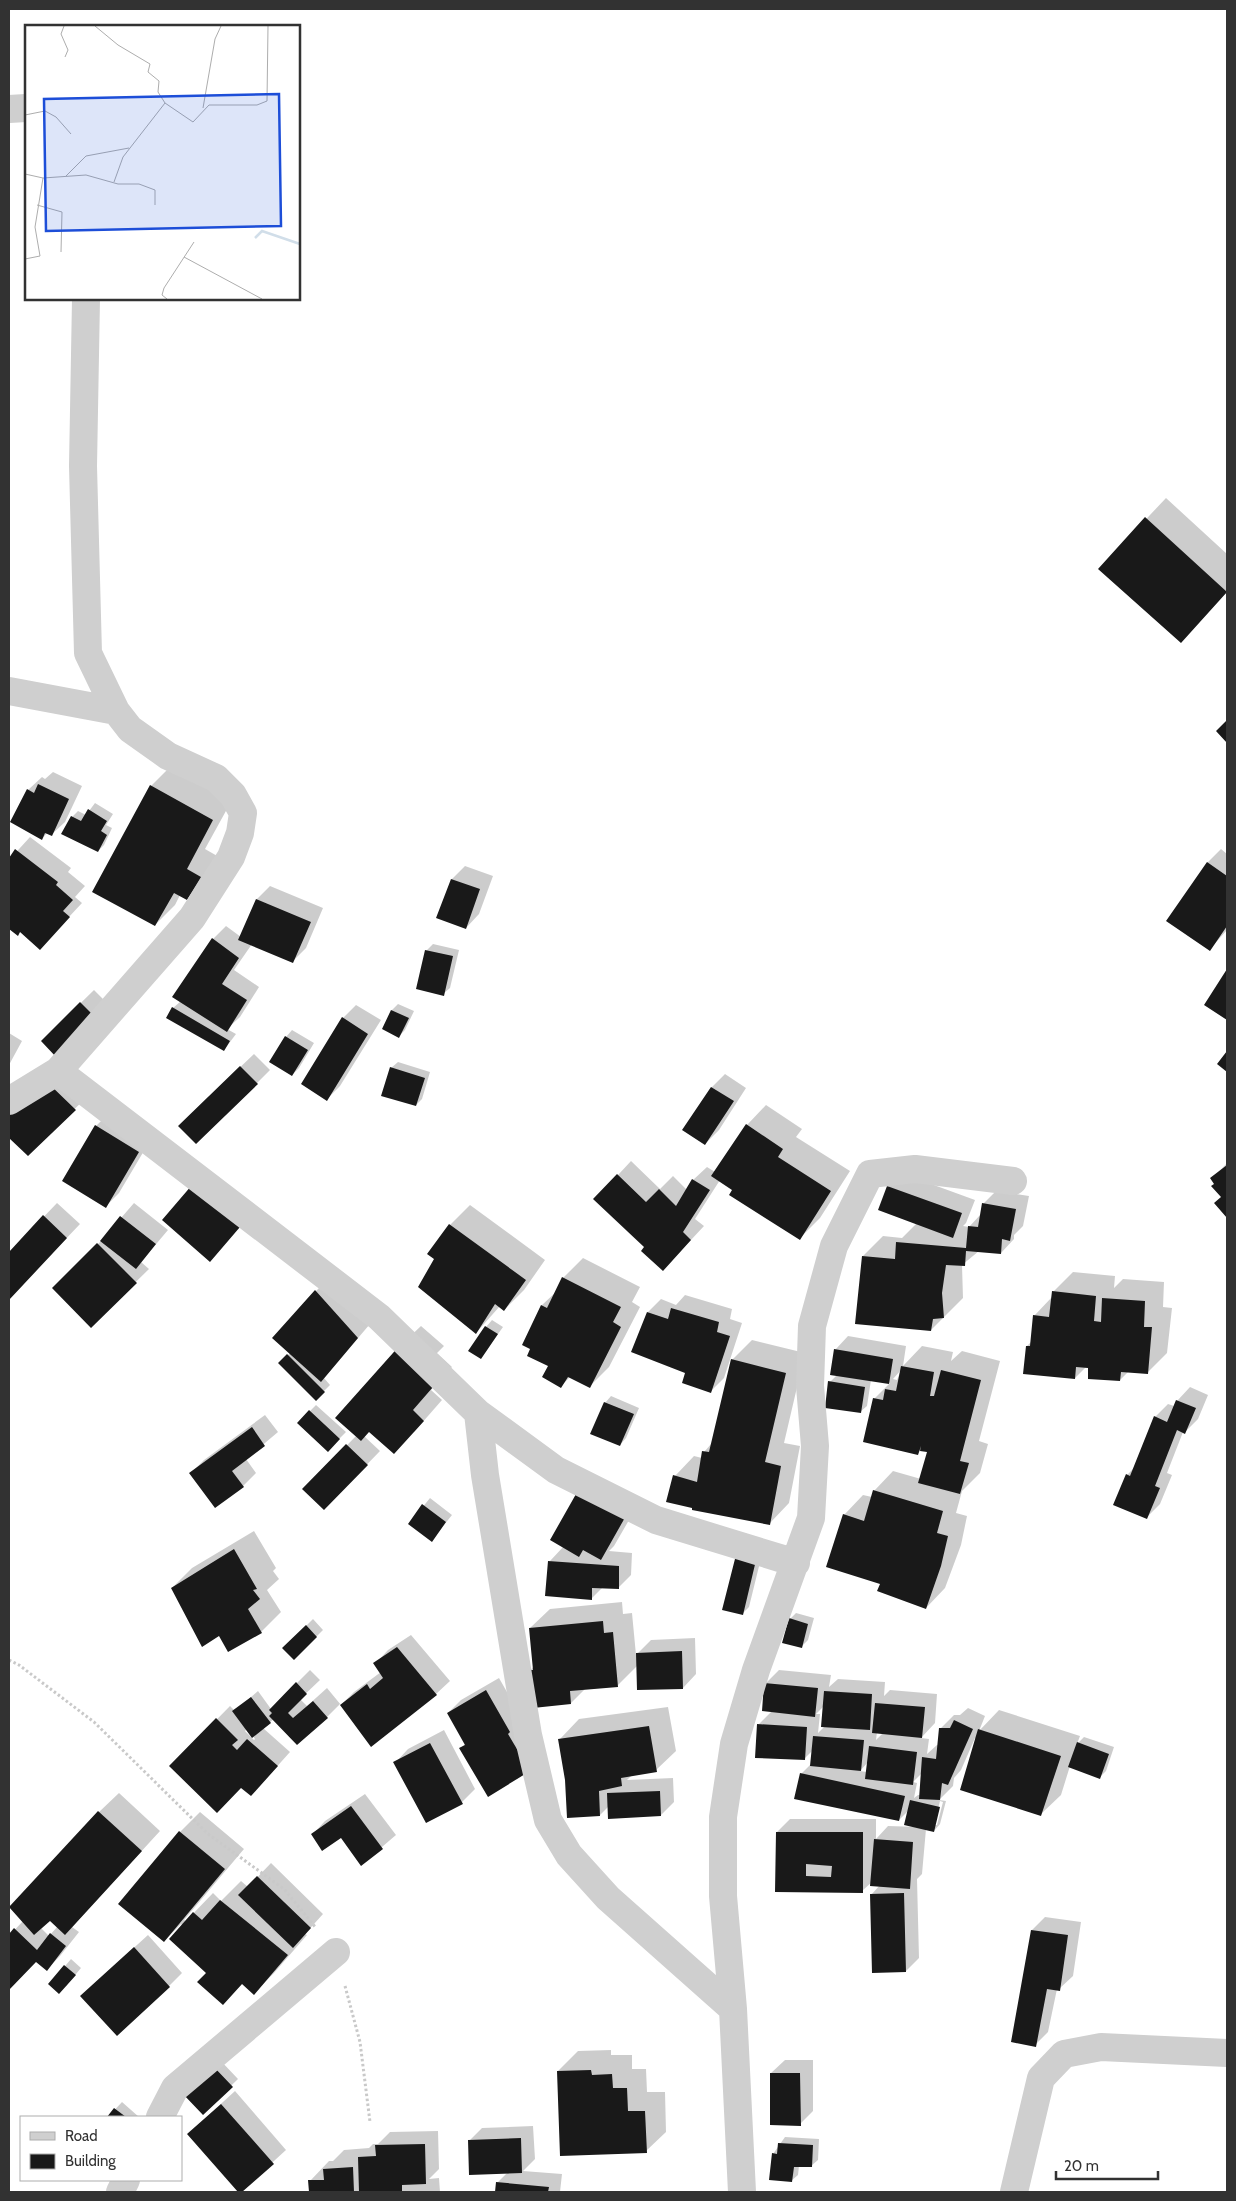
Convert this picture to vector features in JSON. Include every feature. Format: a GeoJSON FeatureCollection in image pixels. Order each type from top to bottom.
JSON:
{"type":"FeatureCollection","features":[{"type":"Feature","properties":{"kind":"street"},"geometry":{"type":"LineString","coordinates":[[9,109],[25,108]]}},
{"type":"Feature","properties":{"kind":"street"},"geometry":{"type":"LineString","coordinates":[[9,1101],[58,1071],[192,918],[231,856],[240,833],[243,813],[233,795],[216,778],[168,756],[130,729],[116,711],[88,653],[82,466],[86,300]]}},
{"type":"Feature","properties":{"kind":"street"},"geometry":{"type":"LineString","coordinates":[[9,691],[116,711]]}},
{"type":"Feature","properties":{"kind":"street"},"geometry":{"type":"LineString","coordinates":[[58,1071],[379,1317],[478,1413],[556,1470],[656,1520],[796,1563]]}},
{"type":"Feature","properties":{"kind":"street"},"geometry":{"type":"LineString","coordinates":[[742,2192],[733,2009],[722,1896],[725,1808],[734,1744],[756,1670],[811,1518],[815,1446],[810,1386],[812,1326],[834,1246],[870,1174],[915,1169],[1012,1181]]}},
{"type":"Feature","properties":{"kind":"street"},"geometry":{"type":"LineString","coordinates":[[478,1413],[485,1475],[528,1735],[548,1820],[569,1855],[608,1898],[733,2009]]}},
{"type":"Feature","properties":{"kind":"street"},"geometry":{"type":"LineString","coordinates":[[161,2116],[175,2088],[336,1952]]}},
{"type":"Feature","properties":{"kind":"street"},"geometry":{"type":"LineString","coordinates":[[1014,2192],[1041,2078],[1064,2054],[1101,2047],[1227,2053]]}},
{"type":"Feature","properties":{"kind":"path"},"geometry":{"type":"LineString","coordinates":[[9,1660],[19,1665],[94,1722],[208,1834],[284,1889],[336,1952],[360,2042],[370,2122]]}},
{"type":"Feature","properties":{"kind":"building"},"geometry":{"type":"Polygon","coordinates":[[[1145,517],[1227,592],[1181,643],[1098,569],[1145,517]]]}},
{"type":"Feature","properties":{"kind":"building"},"geometry":{"type":"Polygon","coordinates":[[[1227,720],[1227,743],[1216,731],[1227,720]]]}},
{"type":"Feature","properties":{"kind":"building"},"geometry":{"type":"Polygon","coordinates":[[[38,784],[69,799],[52,836],[45,833],[42,840],[10,822],[27,789],[34,793],[38,784]]]}},
{"type":"Feature","properties":{"kind":"building"},"geometry":{"type":"Polygon","coordinates":[[[150,785],[213,820],[187,869],[201,877],[187,900],[174,893],[155,926],[92,892],[150,785]]]}},
{"type":"Feature","properties":{"kind":"building"},"geometry":{"type":"Polygon","coordinates":[[[88,809],[107,821],[101,831],[107,835],[98,852],[61,834],[71,816],[81,821],[88,809]]]}},
{"type":"Feature","properties":{"kind":"building"},"geometry":{"type":"Polygon","coordinates":[[[15,849],[58,882],[56,885],[73,900],[63,911],[70,917],[40,950],[20,932],[18,936],[9,929],[9,858],[15,849]]]}},
{"type":"Feature","properties":{"kind":"building"},"geometry":{"type":"Polygon","coordinates":[[[1207,862],[1227,876],[1227,926],[1210,951],[1166,921],[1207,862]]]}},
{"type":"Feature","properties":{"kind":"building"},"geometry":{"type":"Polygon","coordinates":[[[451,879],[480,889],[466,929],[436,918],[451,879]]]}},
{"type":"Feature","properties":{"kind":"building"},"geometry":{"type":"Polygon","coordinates":[[[256,899],[311,922],[293,963],[238,940],[256,899]]]}},
{"type":"Feature","properties":{"kind":"building"},"geometry":{"type":"Polygon","coordinates":[[[212,938],[239,958],[222,984],[247,1000],[227,1032],[172,997],[212,938]]]}},
{"type":"Feature","properties":{"kind":"building"},"geometry":{"type":"Polygon","coordinates":[[[425,950],[453,956],[444,996],[416,989],[425,950]]]}},
{"type":"Feature","properties":{"kind":"building"},"geometry":{"type":"Polygon","coordinates":[[[1227,969],[1227,1020],[1204,1005],[1227,969]]]}},
{"type":"Feature","properties":{"kind":"building"},"geometry":{"type":"Polygon","coordinates":[[[80,1002],[97,1019],[57,1058],[41,1041],[80,1002]]]}},
{"type":"Feature","properties":{"kind":"building"},"geometry":{"type":"Polygon","coordinates":[[[172,1007],[230,1041],[224,1051],[166,1018],[172,1007]]]}},
{"type":"Feature","properties":{"kind":"building"},"geometry":{"type":"Polygon","coordinates":[[[391,1010],[409,1018],[399,1038],[382,1029],[391,1010]]]}},
{"type":"Feature","properties":{"kind":"building"},"geometry":{"type":"Polygon","coordinates":[[[342,1017],[368,1034],[327,1101],[301,1084],[342,1017]]]}},
{"type":"Feature","properties":{"kind":"building"},"geometry":{"type":"Polygon","coordinates":[[[285,1036],[308,1050],[292,1076],[269,1062],[285,1036]]]}},
{"type":"Feature","properties":{"kind":"building"},"geometry":{"type":"Polygon","coordinates":[[[1227,1051],[1227,1072],[1217,1064],[1227,1051]]]}},
{"type":"Feature","properties":{"kind":"building"},"geometry":{"type":"Polygon","coordinates":[[[240,1066],[258,1084],[196,1144],[178,1126],[240,1066]]]}},
{"type":"Feature","properties":{"kind":"building"},"geometry":{"type":"Polygon","coordinates":[[[390,1067],[425,1078],[416,1106],[381,1096],[390,1067]]]}},
{"type":"Feature","properties":{"kind":"building"},"geometry":{"type":"Polygon","coordinates":[[[46,1081],[76,1110],[28,1156],[9,1138],[9,1112],[46,1081]]]}},
{"type":"Feature","properties":{"kind":"building"},"geometry":{"type":"Polygon","coordinates":[[[711,1087],[734,1101],[705,1145],[682,1130],[711,1087]]]}},
{"type":"Feature","properties":{"kind":"building"},"geometry":{"type":"Polygon","coordinates":[[[746,1124],[783,1149],[778,1157],[831,1191],[800,1240],[729,1195],[732,1190],[711,1176],[746,1124]]]}},
{"type":"Feature","properties":{"kind":"building"},"geometry":{"type":"Polygon","coordinates":[[[95,1125],[139,1152],[106,1208],[62,1181],[95,1125]]]}},
{"type":"Feature","properties":{"kind":"building"},"geometry":{"type":"Polygon","coordinates":[[[1227,1165],[1227,1218],[1214,1203],[1221,1197],[1211,1186],[1214,1184],[1210,1178],[1227,1165]]]}},
{"type":"Feature","properties":{"kind":"building"},"geometry":{"type":"Polygon","coordinates":[[[617,1174],[646,1202],[659,1189],[676,1206],[692,1179],[710,1190],[683,1232],[691,1240],[663,1271],[641,1251],[644,1247],[593,1199],[617,1174]]]}},
{"type":"Feature","properties":{"kind":"building"},"geometry":{"type":"Polygon","coordinates":[[[192,1185],[240,1227],[210,1262],[162,1220],[192,1185]]]}},
{"type":"Feature","properties":{"kind":"building"},"geometry":{"type":"Polygon","coordinates":[[[887,1186],[962,1213],[953,1238],[878,1210],[887,1186]]]}},
{"type":"Feature","properties":{"kind":"building"},"geometry":{"type":"Polygon","coordinates":[[[982,1203],[1016,1209],[1010,1241],[1002,1239],[1001,1254],[966,1251],[965,1266],[946,1265],[942,1293],[944,1318],[933,1319],[931,1331],[855,1324],[862,1256],[895,1259],[896,1242],[966,1248],[968,1226],[978,1227],[982,1203]]]}},
{"type":"Feature","properties":{"kind":"building"},"geometry":{"type":"Polygon","coordinates":[[[43,1215],[67,1238],[9,1300],[9,1252],[43,1215]]]}},
{"type":"Feature","properties":{"kind":"building"},"geometry":{"type":"Polygon","coordinates":[[[120,1216],[156,1244],[136,1269],[100,1241],[120,1216]]]}},
{"type":"Feature","properties":{"kind":"building"},"geometry":{"type":"Polygon","coordinates":[[[449,1224],[526,1280],[504,1311],[495,1304],[476,1334],[418,1287],[434,1259],[427,1254],[449,1224]]]}},
{"type":"Feature","properties":{"kind":"building"},"geometry":{"type":"Polygon","coordinates":[[[97,1243],[137,1283],[91,1328],[52,1288],[97,1243]]]}},
{"type":"Feature","properties":{"kind":"building"},"geometry":{"type":"Polygon","coordinates":[[[562,1277],[621,1307],[613,1322],[621,1327],[590,1388],[568,1377],[561,1388],[542,1377],[548,1366],[527,1356],[530,1349],[522,1345],[541,1305],[547,1308],[562,1277]]]}},
{"type":"Feature","properties":{"kind":"building"},"geometry":{"type":"Polygon","coordinates":[[[315,1290],[358,1338],[321,1382],[272,1338],[315,1290]]]}},
{"type":"Feature","properties":{"kind":"building"},"geometry":{"type":"Polygon","coordinates":[[[1052,1291],[1096,1296],[1094,1321],[1101,1322],[1102,1298],[1145,1301],[1144,1327],[1152,1327],[1148,1374],[1121,1372],[1120,1381],[1088,1379],[1088,1368],[1076,1367],[1075,1379],[1023,1374],[1026,1346],[1030,1346],[1033,1315],[1049,1317],[1052,1291]]]}},
{"type":"Feature","properties":{"kind":"building"},"geometry":{"type":"Polygon","coordinates":[[[671,1308],[719,1322],[717,1332],[730,1336],[711,1393],[682,1383],[685,1373],[631,1352],[647,1312],[668,1319],[671,1308]]]}},
{"type":"Feature","properties":{"kind":"building"},"geometry":{"type":"Polygon","coordinates":[[[485,1326],[498,1334],[481,1359],[468,1351],[485,1326]]]}},
{"type":"Feature","properties":{"kind":"building"},"geometry":{"type":"Polygon","coordinates":[[[401,1344],[433,1387],[413,1410],[424,1421],[394,1454],[369,1432],[361,1441],[335,1418],[401,1344]]]}},
{"type":"Feature","properties":{"kind":"building"},"geometry":{"type":"Polygon","coordinates":[[[834,1349],[893,1359],[889,1384],[830,1375],[834,1349]]]}},
{"type":"Feature","properties":{"kind":"building"},"geometry":{"type":"Polygon","coordinates":[[[287,1354],[325,1392],[316,1401],[278,1363],[287,1354]]]}},
{"type":"Feature","properties":{"kind":"building"},"geometry":{"type":"Polygon","coordinates":[[[731,1359],[786,1373],[765,1462],[781,1466],[770,1525],[692,1510],[692,1508],[666,1502],[673,1475],[697,1482],[702,1451],[709,1452],[731,1359]]]}},
{"type":"Feature","properties":{"kind":"building"},"geometry":{"type":"Polygon","coordinates":[[[901,1366],[934,1372],[930,1396],[934,1396],[941,1370],[981,1380],[960,1461],[969,1463],[960,1494],[918,1483],[927,1452],[920,1451],[921,1446],[918,1455],[863,1442],[873,1398],[883,1400],[885,1389],[896,1391],[901,1366]]]}},
{"type":"Feature","properties":{"kind":"building"},"geometry":{"type":"Polygon","coordinates":[[[828,1381],[865,1387],[861,1413],[825,1408],[828,1381]]]}},
{"type":"Feature","properties":{"kind":"building"},"geometry":{"type":"Polygon","coordinates":[[[1176,1400],[1196,1408],[1185,1434],[1177,1430],[1155,1486],[1160,1488],[1147,1519],[1113,1505],[1126,1474],[1130,1476],[1154,1416],[1167,1422],[1176,1400]]]}},
{"type":"Feature","properties":{"kind":"building"},"geometry":{"type":"Polygon","coordinates":[[[604,1402],[634,1414],[620,1446],[590,1434],[604,1402]]]}},
{"type":"Feature","properties":{"kind":"building"},"geometry":{"type":"Polygon","coordinates":[[[309,1410],[340,1439],[328,1452],[297,1423],[309,1410]]]}},
{"type":"Feature","properties":{"kind":"building"},"geometry":{"type":"Polygon","coordinates":[[[252,1427],[265,1446],[232,1471],[244,1487],[215,1508],[189,1473],[252,1427]]]}},
{"type":"Feature","properties":{"kind":"building"},"geometry":{"type":"Polygon","coordinates":[[[346,1444],[368,1465],[324,1510],[302,1489],[346,1444]]]}},
{"type":"Feature","properties":{"kind":"building"},"geometry":{"type":"Polygon","coordinates":[[[580,1487],[627,1514],[601,1560],[583,1550],[579,1557],[550,1540],[580,1487]]]}},
{"type":"Feature","properties":{"kind":"building"},"geometry":{"type":"Polygon","coordinates":[[[873,1490],[943,1511],[937,1533],[948,1536],[941,1566],[926,1609],[877,1591],[880,1584],[826,1567],[843,1514],[864,1521],[873,1490]]]}},
{"type":"Feature","properties":{"kind":"building"},"geometry":{"type":"Polygon","coordinates":[[[422,1504],[446,1522],[432,1542],[408,1524],[422,1504]]]}},
{"type":"Feature","properties":{"kind":"building"},"geometry":{"type":"Polygon","coordinates":[[[234,1549],[257,1589],[253,1590],[260,1599],[248,1609],[262,1633],[228,1652],[219,1636],[202,1647],[171,1588],[234,1549]]]}},
{"type":"Feature","properties":{"kind":"building"},"geometry":{"type":"Polygon","coordinates":[[[737,1551],[757,1556],[743,1615],[722,1610],[737,1551]]]}},
{"type":"Feature","properties":{"kind":"building"},"geometry":{"type":"Polygon","coordinates":[[[548,1561],[619,1566],[619,1589],[592,1588],[592,1600],[545,1596],[548,1561]]]}},
{"type":"Feature","properties":{"kind":"building"},"geometry":{"type":"Polygon","coordinates":[[[789,1618],[808,1624],[802,1648],[782,1643],[789,1618]]]}},
{"type":"Feature","properties":{"kind":"building"},"geometry":{"type":"Polygon","coordinates":[[[603,1621],[604,1633],[613,1632],[618,1687],[570,1691],[571,1704],[533,1708],[529,1670],[533,1670],[529,1628],[603,1621]]]}},
{"type":"Feature","properties":{"kind":"building"},"geometry":{"type":"Polygon","coordinates":[[[306,1625],[317,1637],[294,1660],[282,1648],[306,1625]]]}},
{"type":"Feature","properties":{"kind":"building"},"geometry":{"type":"Polygon","coordinates":[[[397,1647],[437,1695],[371,1747],[340,1705],[367,1684],[370,1689],[383,1678],[373,1663],[397,1647]]]}},
{"type":"Feature","properties":{"kind":"building"},"geometry":{"type":"Polygon","coordinates":[[[682,1651],[683,1689],[637,1690],[636,1653],[682,1651]]]}},
{"type":"Feature","properties":{"kind":"building"},"geometry":{"type":"Polygon","coordinates":[[[296,1682],[307,1694],[288,1713],[293,1718],[313,1701],[328,1718],[297,1745],[269,1716],[272,1713],[269,1710],[296,1682]]]}},
{"type":"Feature","properties":{"kind":"building"},"geometry":{"type":"Polygon","coordinates":[[[764,1683],[818,1688],[815,1717],[762,1711],[764,1683]]]}},
{"type":"Feature","properties":{"kind":"building"},"geometry":{"type":"Polygon","coordinates":[[[486,1690],[510,1732],[508,1734],[530,1771],[488,1797],[459,1748],[465,1745],[447,1713],[486,1690]]]}},
{"type":"Feature","properties":{"kind":"building"},"geometry":{"type":"Polygon","coordinates":[[[824,1691],[872,1694],[870,1730],[821,1727],[824,1691]]]}},
{"type":"Feature","properties":{"kind":"building"},"geometry":{"type":"Polygon","coordinates":[[[251,1697],[271,1723],[252,1738],[232,1711],[251,1697]]]}},
{"type":"Feature","properties":{"kind":"building"},"geometry":{"type":"Polygon","coordinates":[[[875,1703],[925,1707],[922,1738],[872,1733],[875,1703]]]}},
{"type":"Feature","properties":{"kind":"building"},"geometry":{"type":"Polygon","coordinates":[[[216,1718],[238,1740],[232,1745],[237,1750],[247,1739],[278,1766],[251,1796],[241,1788],[217,1813],[169,1766],[216,1718]]]}},
{"type":"Feature","properties":{"kind":"building"},"geometry":{"type":"Polygon","coordinates":[[[954,1720],[973,1729],[948,1785],[942,1783],[940,1800],[919,1799],[922,1757],[936,1759],[939,1728],[950,1728],[954,1720]]]}},
{"type":"Feature","properties":{"kind":"building"},"geometry":{"type":"Polygon","coordinates":[[[757,1724],[807,1727],[805,1760],[755,1758],[757,1724]]]}},
{"type":"Feature","properties":{"kind":"building"},"geometry":{"type":"Polygon","coordinates":[[[649,1726],[657,1772],[621,1778],[622,1786],[599,1791],[600,1816],[567,1818],[565,1780],[558,1739],[649,1726]]]}},
{"type":"Feature","properties":{"kind":"building"},"geometry":{"type":"Polygon","coordinates":[[[978,1729],[1061,1756],[1041,1816],[960,1790],[978,1729]]]}},
{"type":"Feature","properties":{"kind":"building"},"geometry":{"type":"Polygon","coordinates":[[[813,1736],[864,1740],[861,1771],[810,1766],[813,1736]]]}},
{"type":"Feature","properties":{"kind":"building"},"geometry":{"type":"Polygon","coordinates":[[[1077,1742],[1109,1754],[1100,1779],[1068,1767],[1077,1742]]]}},
{"type":"Feature","properties":{"kind":"building"},"geometry":{"type":"Polygon","coordinates":[[[430,1743],[463,1804],[426,1823],[393,1762],[430,1743]]]}},
{"type":"Feature","properties":{"kind":"building"},"geometry":{"type":"Polygon","coordinates":[[[869,1746],[917,1752],[913,1785],[865,1779],[869,1746]]]}},
{"type":"Feature","properties":{"kind":"building"},"geometry":{"type":"Polygon","coordinates":[[[800,1773],[905,1796],[899,1821],[794,1799],[800,1773]]]}},
{"type":"Feature","properties":{"kind":"building"},"geometry":{"type":"Polygon","coordinates":[[[660,1791],[661,1816],[608,1819],[607,1793],[660,1791]]]}},
{"type":"Feature","properties":{"kind":"building"},"geometry":{"type":"Polygon","coordinates":[[[910,1800],[940,1807],[934,1832],[904,1825],[910,1800]]]}},
{"type":"Feature","properties":{"kind":"building"},"geometry":{"type":"Polygon","coordinates":[[[351,1806],[383,1849],[361,1866],[341,1838],[322,1851],[311,1834],[351,1806]]]}},
{"type":"Feature","properties":{"kind":"building"},"geometry":{"type":"Polygon","coordinates":[[[98,1811],[142,1851],[65,1935],[50,1921],[34,1935],[9,1907],[98,1811]]]}},
{"type":"Feature","properties":{"kind":"building"},"geometry":{"type":"Polygon","coordinates":[[[179,1831],[225,1869],[164,1942],[118,1904],[179,1831]]]}},
{"type":"Feature","properties":{"kind":"building"},"geometry":{"type":"Polygon","coordinates":[[[776,1832],[863,1832],[863,1893],[775,1892],[776,1832]],[[806,1864],[806,1876],[831,1877],[832,1866],[806,1864]]]}},
{"type":"Feature","properties":{"kind":"building"},"geometry":{"type":"Polygon","coordinates":[[[874,1839],[913,1842],[910,1889],[870,1886],[874,1839]]]}},
{"type":"Feature","properties":{"kind":"building"},"geometry":{"type":"Polygon","coordinates":[[[257,1876],[311,1928],[293,1948],[238,1895],[257,1876]]]}},
{"type":"Feature","properties":{"kind":"building"},"geometry":{"type":"Polygon","coordinates":[[[904,1893],[906,1972],[872,1973],[870,1894],[904,1893]]]}},
{"type":"Feature","properties":{"kind":"building"},"geometry":{"type":"Polygon","coordinates":[[[220,1900],[288,1955],[254,1995],[242,1984],[223,2005],[197,1982],[206,1973],[169,1939],[193,1912],[202,1920],[220,1900]]]}},
{"type":"Feature","properties":{"kind":"building"},"geometry":{"type":"Polygon","coordinates":[[[14,1928],[37,1950],[50,1933],[66,1946],[47,1971],[36,1962],[9,1990],[9,1934],[14,1928]]]}},
{"type":"Feature","properties":{"kind":"building"},"geometry":{"type":"Polygon","coordinates":[[[1031,1930],[1068,1935],[1060,1991],[1047,1989],[1036,2047],[1011,2042],[1031,1930]]]}},
{"type":"Feature","properties":{"kind":"building"},"geometry":{"type":"Polygon","coordinates":[[[134,1947],[170,1987],[117,2036],[80,1996],[134,1947]]]}},
{"type":"Feature","properties":{"kind":"building"},"geometry":{"type":"Polygon","coordinates":[[[64,1965],[76,1975],[59,1994],[48,1984],[64,1965]]]}},
{"type":"Feature","properties":{"kind":"building"},"geometry":{"type":"Polygon","coordinates":[[[213,2066],[233,2087],[203,2115],[183,2094],[213,2066]]]}},
{"type":"Feature","properties":{"kind":"building"},"geometry":{"type":"Polygon","coordinates":[[[591,2070],[592,2075],[612,2074],[613,2088],[627,2088],[628,2111],[645,2111],[647,2153],[560,2156],[557,2071],[591,2070]]]}},
{"type":"Feature","properties":{"kind":"building"},"geometry":{"type":"Polygon","coordinates":[[[770,2073],[800,2073],[801,2126],[770,2125],[770,2073]]]}},
{"type":"Feature","properties":{"kind":"building"},"geometry":{"type":"Polygon","coordinates":[[[221,2104],[274,2164],[242,2192],[238,2192],[187,2134],[221,2104]]]}},
{"type":"Feature","properties":{"kind":"building"},"geometry":{"type":"Polygon","coordinates":[[[114,2108],[125,2116],[108,2116],[114,2108]]]}},
{"type":"Feature","properties":{"kind":"building"},"geometry":{"type":"Polygon","coordinates":[[[521,2138],[522,2173],[469,2175],[468,2140],[521,2138]]]}},
{"type":"Feature","properties":{"kind":"building"},"geometry":{"type":"Polygon","coordinates":[[[778,2143],[813,2145],[812,2167],[794,2167],[792,2182],[769,2180],[772,2153],[777,2154],[778,2143]]]}},
{"type":"Feature","properties":{"kind":"building"},"geometry":{"type":"Polygon","coordinates":[[[425,2144],[426,2184],[402,2185],[402,2192],[359,2192],[358,2157],[376,2156],[375,2145],[425,2144]]]}},
{"type":"Feature","properties":{"kind":"building"},"geometry":{"type":"Polygon","coordinates":[[[353,2167],[354,2192],[309,2192],[308,2180],[324,2180],[323,2169],[353,2167]]]}},
{"type":"Feature","properties":{"kind":"building"},"geometry":{"type":"Polygon","coordinates":[[[496,2182],[549,2187],[548,2192],[495,2192],[496,2182]]]}}]}
